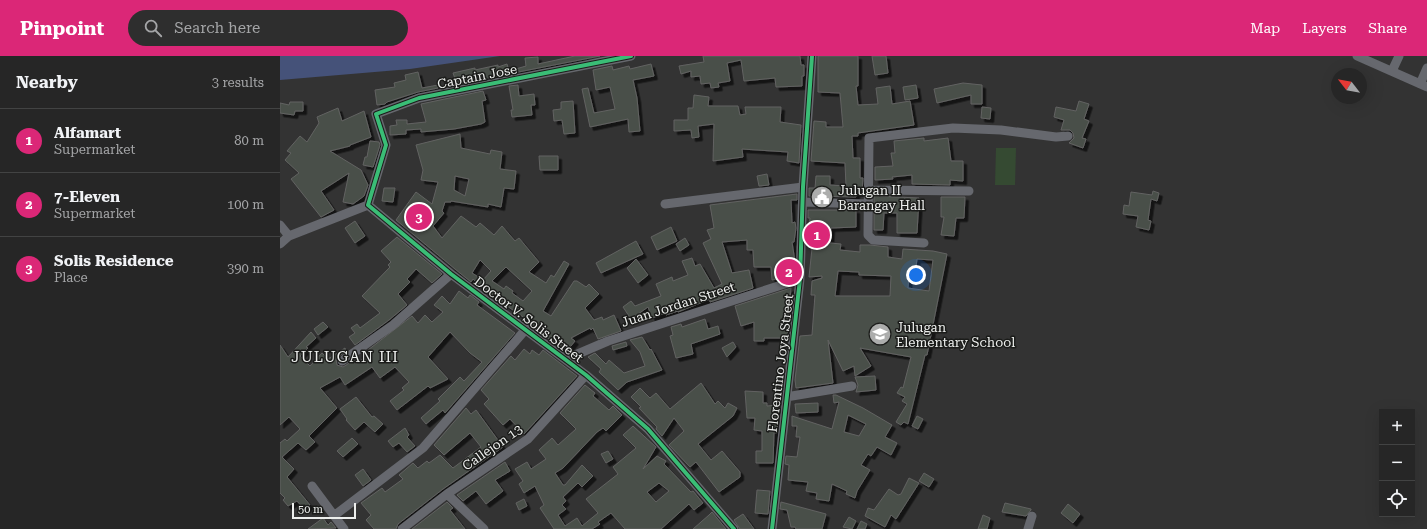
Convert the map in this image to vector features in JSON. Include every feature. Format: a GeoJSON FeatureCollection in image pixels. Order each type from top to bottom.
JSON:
{"type":"FeatureCollection","features":[{"type":"Feature","properties":{"kind":"street","name":"Captain Jose"},"geometry":{"type":"LineString","coordinates":[[368,205],[386,145],[376,114],[419,98],[631,56]]}},
{"type":"Feature","properties":{"kind":"street","name":"Florentino Joya Street"},"geometry":{"type":"LineString","coordinates":[[772,529],[800,279],[803,188],[812,56]]}},
{"type":"Feature","properties":{"kind":"street"},"geometry":{"type":"LineString","coordinates":[[1392,71],[1399,56]]}},
{"type":"Feature","properties":{"kind":"street"},"geometry":{"type":"LineString","coordinates":[[1362,57],[1424,85],[1427,68]]}},
{"type":"Feature","properties":{"kind":"street"},"geometry":{"type":"LineString","coordinates":[[924,243],[870,238],[868,235],[869,138],[953,128],[1015,131],[1056,137],[1068,136]]}},
{"type":"Feature","properties":{"kind":"street"},"geometry":{"type":"LineString","coordinates":[[666,204],[803,188]]}},
{"type":"Feature","properties":{"kind":"street"},"geometry":{"type":"LineString","coordinates":[[868,190],[969,192]]}},
{"type":"Feature","properties":{"kind":"street"},"geometry":{"type":"LineString","coordinates":[[803,202],[868,204]]}},
{"type":"Feature","properties":{"kind":"street"},"geometry":{"type":"LineString","coordinates":[[280,244],[290,236],[368,205]]}},
{"type":"Feature","properties":{"kind":"street","name":"Doctor V. Solis Street"},"geometry":{"type":"LineString","coordinates":[[368,205],[451,274],[586,375],[648,430],[734,529]]}},
{"type":"Feature","properties":{"kind":"street"},"geometry":{"type":"LineString","coordinates":[[280,224],[290,236]]}},
{"type":"Feature","properties":{"kind":"street"},"geometry":{"type":"LineString","coordinates":[[342,361],[393,325],[451,274]]}},
{"type":"Feature","properties":{"kind":"street","name":"Juan Jordan Street"},"geometry":{"type":"LineString","coordinates":[[566,359],[608,340],[800,279]]}},
{"type":"Feature","properties":{"kind":"street"},"geometry":{"type":"LineString","coordinates":[[334,515],[423,448],[526,329]]}},
{"type":"Feature","properties":{"kind":"street","name":"Callejon 13"},"geometry":{"type":"LineString","coordinates":[[402,529],[446,494],[528,439],[586,375]]}},
{"type":"Feature","properties":{"kind":"street"},"geometry":{"type":"LineString","coordinates":[[786,397],[852,386]]}},
{"type":"Feature","properties":{"kind":"street"},"geometry":{"type":"LineString","coordinates":[[312,486],[344,529]]}},
{"type":"Feature","properties":{"kind":"street"},"geometry":{"type":"LineString","coordinates":[[446,494],[484,529]]}},
{"type":"Feature","properties":{"kind":"street"},"geometry":{"type":"LineString","coordinates":[[1028,529],[1032,516]]}},
{"type":"Feature","properties":{"kind":"green space"},"geometry":{"type":"Polygon","coordinates":[[[996,148],[1016,148],[1015,185],[995,185],[996,148]]]}},
{"type":"Feature","properties":{"kind":"water"},"geometry":{"type":"Polygon","coordinates":[[[280,56],[500,56],[410,69],[280,80],[280,56]]]}},
{"type":"Feature","properties":{"kind":"building"},"geometry":{"type":"Polygon","coordinates":[[[575,56],[600,56],[457,84],[453,73],[475,68],[475,70],[498,65],[498,67],[507,64],[509,71],[526,66],[525,58],[538,57],[538,64],[575,56]]]}},
{"type":"Feature","properties":{"kind":"building"},"geometry":{"type":"Polygon","coordinates":[[[703,56],[800,56],[801,65],[804,65],[802,86],[776,87],[775,78],[744,81],[741,60],[727,63],[730,81],[718,83],[719,87],[711,88],[710,83],[701,84],[700,76],[691,77],[691,71],[681,74],[679,66],[704,62],[703,56]]]}},
{"type":"Feature","properties":{"kind":"building"},"geometry":{"type":"Polygon","coordinates":[[[818,56],[858,56],[858,86],[856,86],[858,105],[878,104],[876,88],[890,86],[892,104],[910,101],[914,125],[858,133],[858,136],[852,136],[853,158],[860,158],[860,178],[863,178],[862,192],[856,193],[856,197],[809,196],[809,188],[815,188],[816,176],[830,176],[830,185],[846,186],[845,163],[811,161],[814,121],[826,122],[826,127],[843,127],[840,93],[818,92],[818,56]]]}},
{"type":"Feature","properties":{"kind":"building"},"geometry":{"type":"Polygon","coordinates":[[[872,56],[886,56],[888,73],[875,75],[872,56]]]}},
{"type":"Feature","properties":{"kind":"building"},"geometry":{"type":"Polygon","coordinates":[[[651,64],[654,76],[633,80],[637,98],[640,131],[629,132],[628,119],[590,127],[582,89],[588,88],[594,113],[615,109],[610,87],[596,90],[593,70],[612,66],[613,70],[629,66],[630,69],[651,64]]]}},
{"type":"Feature","properties":{"kind":"building"},"geometry":{"type":"Polygon","coordinates":[[[418,72],[422,88],[438,85],[438,88],[418,92],[385,104],[377,105],[375,90],[395,87],[394,83],[406,80],[405,75],[418,72]]]}},
{"type":"Feature","properties":{"kind":"building"},"geometry":{"type":"Polygon","coordinates":[[[963,83],[982,85],[982,104],[971,104],[971,95],[937,103],[934,89],[963,83]]]}},
{"type":"Feature","properties":{"kind":"building"},"geometry":{"type":"Polygon","coordinates":[[[518,85],[519,96],[534,94],[535,105],[531,105],[532,115],[512,117],[511,110],[513,110],[509,86],[518,85]]]}},
{"type":"Feature","properties":{"kind":"building"},"geometry":{"type":"Polygon","coordinates":[[[916,85],[918,98],[905,100],[903,87],[916,85]]]}},
{"type":"Feature","properties":{"kind":"building"},"geometry":{"type":"Polygon","coordinates":[[[483,91],[486,100],[482,101],[485,122],[481,124],[454,129],[421,132],[421,129],[406,130],[406,134],[390,135],[390,126],[397,125],[396,120],[407,120],[407,124],[426,122],[421,104],[483,91]]]}},
{"type":"Feature","properties":{"kind":"building"},"geometry":{"type":"Polygon","coordinates":[[[694,95],[709,97],[708,106],[738,106],[740,115],[746,114],[745,107],[781,107],[780,122],[801,125],[799,163],[787,161],[788,152],[742,149],[743,157],[713,161],[714,124],[698,126],[699,137],[692,138],[691,130],[674,131],[674,120],[688,120],[688,108],[693,108],[694,95]]]}},
{"type":"Feature","properties":{"kind":"building"},"geometry":{"type":"Polygon","coordinates":[[[573,101],[575,133],[564,134],[562,120],[554,121],[553,110],[561,109],[561,102],[573,101]]]}},
{"type":"Feature","properties":{"kind":"building"},"geometry":{"type":"Polygon","coordinates":[[[1079,101],[1089,104],[1084,119],[1089,121],[1082,138],[1086,139],[1083,148],[1069,143],[1074,138],[1073,133],[1070,130],[1061,130],[1064,120],[1054,117],[1056,107],[1076,111],[1079,101]]]}},
{"type":"Feature","properties":{"kind":"building"},"geometry":{"type":"Polygon","coordinates":[[[290,102],[303,102],[303,111],[295,111],[294,115],[280,113],[280,103],[289,105],[290,102]]]}},
{"type":"Feature","properties":{"kind":"building"},"geometry":{"type":"Polygon","coordinates":[[[982,107],[991,108],[990,119],[981,118],[982,107]]]}},
{"type":"Feature","properties":{"kind":"building"},"geometry":{"type":"Polygon","coordinates":[[[338,108],[342,121],[364,111],[371,137],[350,146],[330,151],[361,170],[368,185],[364,196],[353,204],[343,202],[349,173],[321,191],[334,210],[321,217],[291,179],[299,173],[285,160],[291,153],[287,151],[300,136],[307,142],[319,123],[317,117],[338,108]]]}},
{"type":"Feature","properties":{"kind":"building"},"geometry":{"type":"Polygon","coordinates":[[[460,134],[461,148],[490,154],[491,150],[502,152],[500,169],[516,171],[514,189],[504,188],[501,207],[488,204],[488,207],[451,201],[445,202],[442,211],[444,213],[433,226],[442,238],[461,216],[476,227],[480,223],[494,235],[502,226],[515,241],[519,238],[539,262],[529,272],[546,283],[551,275],[554,277],[564,261],[569,264],[543,311],[551,316],[574,281],[577,281],[586,287],[589,284],[599,294],[585,308],[594,320],[602,317],[603,320],[614,315],[621,331],[598,339],[593,328],[591,330],[590,328],[571,338],[575,341],[566,352],[528,323],[529,321],[488,293],[473,279],[471,282],[396,220],[416,192],[432,204],[438,182],[421,180],[423,170],[416,145],[460,134]],[[455,176],[454,190],[465,196],[469,179],[455,176]],[[480,260],[472,273],[483,280],[491,271],[480,260]],[[506,267],[492,281],[504,289],[506,286],[513,291],[512,293],[523,301],[532,291],[506,267]]]}},
{"type":"Feature","properties":{"kind":"building"},"geometry":{"type":"Polygon","coordinates":[[[924,138],[924,141],[948,138],[951,161],[963,161],[963,181],[950,180],[950,185],[912,184],[912,175],[892,177],[893,179],[875,180],[875,167],[893,166],[891,153],[895,153],[894,141],[924,138]]]}},
{"type":"Feature","properties":{"kind":"building"},"geometry":{"type":"Polygon","coordinates":[[[370,141],[379,142],[380,145],[373,167],[363,165],[365,157],[367,157],[370,141]]]}},
{"type":"Feature","properties":{"kind":"building"},"geometry":{"type":"Polygon","coordinates":[[[539,156],[558,156],[558,170],[540,170],[539,156]]]}},
{"type":"Feature","properties":{"kind":"building"},"geometry":{"type":"Polygon","coordinates":[[[767,174],[769,185],[759,186],[757,176],[767,174]]]}},
{"type":"Feature","properties":{"kind":"building"},"geometry":{"type":"Polygon","coordinates":[[[384,188],[395,188],[393,202],[382,201],[384,188]]]}},
{"type":"Feature","properties":{"kind":"building"},"geometry":{"type":"Polygon","coordinates":[[[1153,191],[1159,193],[1157,201],[1151,199],[1148,220],[1151,221],[1149,230],[1136,227],[1138,216],[1123,214],[1124,205],[1129,206],[1131,192],[1152,195],[1153,191]]]}},
{"type":"Feature","properties":{"kind":"building"},"geometry":{"type":"Polygon","coordinates":[[[797,194],[797,200],[791,200],[792,223],[795,222],[796,228],[794,242],[792,242],[795,262],[786,263],[787,277],[772,280],[771,267],[754,267],[753,250],[747,250],[747,240],[722,242],[732,273],[749,270],[753,288],[710,302],[710,299],[678,312],[666,315],[665,313],[652,318],[648,307],[631,319],[623,307],[631,301],[635,306],[661,296],[656,284],[672,277],[673,281],[688,275],[682,261],[692,258],[695,266],[700,264],[714,288],[722,284],[703,243],[711,239],[707,230],[714,228],[710,205],[797,194]]]}},
{"type":"Feature","properties":{"kind":"building"},"geometry":{"type":"Polygon","coordinates":[[[874,196],[919,198],[917,233],[897,233],[897,213],[884,213],[883,230],[874,230],[874,196]]]}},
{"type":"Feature","properties":{"kind":"building"},"geometry":{"type":"Polygon","coordinates":[[[941,197],[965,197],[964,218],[956,218],[954,236],[941,235],[944,217],[941,217],[941,197]]]}},
{"type":"Feature","properties":{"kind":"building"},"geometry":{"type":"Polygon","coordinates":[[[808,210],[856,210],[856,227],[831,228],[830,243],[841,244],[840,250],[860,252],[860,245],[888,247],[888,257],[902,259],[903,249],[933,251],[947,254],[927,355],[925,355],[908,424],[904,422],[901,425],[896,422],[907,404],[902,401],[905,397],[897,393],[901,387],[903,388],[911,357],[860,348],[871,366],[855,376],[854,366],[843,371],[828,340],[833,383],[796,388],[795,380],[800,336],[812,335],[815,295],[811,295],[812,281],[822,278],[822,276],[809,277],[813,239],[808,239],[810,218],[808,218],[808,210]],[[917,259],[915,274],[909,274],[908,288],[929,291],[933,260],[917,259]],[[838,271],[835,296],[890,296],[891,276],[859,275],[859,272],[838,271]]]}},
{"type":"Feature","properties":{"kind":"building"},"geometry":{"type":"Polygon","coordinates":[[[355,221],[365,236],[355,243],[345,228],[355,221]]]}},
{"type":"Feature","properties":{"kind":"building"},"geometry":{"type":"Polygon","coordinates":[[[671,227],[677,241],[657,250],[651,237],[671,227]]]}},
{"type":"Feature","properties":{"kind":"building"},"geometry":{"type":"Polygon","coordinates":[[[397,237],[442,274],[432,283],[416,269],[407,279],[410,282],[398,294],[407,305],[355,345],[349,337],[355,333],[351,328],[357,324],[360,328],[380,313],[362,296],[390,267],[388,265],[391,262],[381,251],[397,237]]]}},
{"type":"Feature","properties":{"kind":"building"},"geometry":{"type":"Polygon","coordinates":[[[685,238],[689,245],[680,251],[676,244],[685,238]]]}},
{"type":"Feature","properties":{"kind":"building"},"geometry":{"type":"Polygon","coordinates":[[[636,241],[643,254],[601,273],[596,263],[636,241]]]}},
{"type":"Feature","properties":{"kind":"building"},"geometry":{"type":"Polygon","coordinates":[[[636,259],[648,275],[638,283],[627,268],[636,259]]]}},
{"type":"Feature","properties":{"kind":"building"},"geometry":{"type":"Polygon","coordinates":[[[791,288],[787,338],[764,338],[764,341],[754,341],[754,322],[741,326],[735,306],[791,288]]]}},
{"type":"Feature","properties":{"kind":"building"},"geometry":{"type":"Polygon","coordinates":[[[459,291],[468,298],[470,295],[479,302],[477,305],[515,333],[445,413],[443,410],[426,424],[421,418],[440,401],[438,399],[460,377],[464,381],[482,362],[470,353],[450,332],[428,357],[448,379],[430,388],[428,386],[397,410],[390,401],[404,390],[402,388],[409,382],[395,367],[380,378],[372,367],[345,385],[340,377],[320,388],[337,408],[309,436],[315,442],[306,450],[298,443],[282,457],[294,469],[287,477],[310,505],[305,510],[297,501],[288,506],[283,500],[285,498],[280,493],[280,443],[285,439],[287,441],[300,429],[289,417],[280,425],[280,345],[288,357],[311,332],[316,338],[306,347],[308,348],[300,356],[310,366],[322,353],[328,359],[345,348],[346,351],[336,359],[337,365],[343,367],[354,360],[356,364],[370,353],[368,350],[412,316],[418,323],[425,315],[432,322],[443,312],[434,305],[442,296],[450,304],[459,291]]]}},
{"type":"Feature","properties":{"kind":"building"},"geometry":{"type":"Polygon","coordinates":[[[705,319],[708,329],[718,326],[720,334],[691,344],[693,354],[676,358],[670,336],[673,335],[671,327],[681,324],[682,327],[705,319]]]}},
{"type":"Feature","properties":{"kind":"building"},"geometry":{"type":"Polygon","coordinates":[[[323,322],[328,327],[318,335],[314,329],[323,322]]]}},
{"type":"Feature","properties":{"kind":"building"},"geometry":{"type":"Polygon","coordinates":[[[642,337],[650,350],[651,349],[662,370],[627,382],[618,390],[599,372],[601,369],[588,357],[595,353],[606,364],[609,360],[624,373],[645,366],[640,352],[630,340],[642,337]]]}},
{"type":"Feature","properties":{"kind":"building"},"geometry":{"type":"Polygon","coordinates":[[[626,342],[627,346],[613,350],[612,346],[626,342]]]}},
{"type":"Feature","properties":{"kind":"building"},"geometry":{"type":"Polygon","coordinates":[[[733,342],[736,347],[727,357],[722,348],[733,342]]]}},
{"type":"Feature","properties":{"kind":"building"},"geometry":{"type":"Polygon","coordinates":[[[524,349],[530,354],[532,350],[539,355],[543,350],[577,376],[524,434],[510,419],[503,425],[484,404],[489,399],[481,390],[511,356],[515,360],[524,349]]]}},
{"type":"Feature","properties":{"kind":"building"},"geometry":{"type":"Polygon","coordinates":[[[875,376],[876,390],[856,392],[858,385],[855,377],[875,376]]]}},
{"type":"Feature","properties":{"kind":"building"},"geometry":{"type":"Polygon","coordinates":[[[701,383],[715,404],[718,401],[725,408],[728,403],[737,408],[733,416],[698,444],[711,460],[722,451],[740,472],[740,477],[719,492],[696,462],[690,467],[669,445],[684,431],[674,418],[662,436],[656,429],[657,427],[631,397],[640,388],[650,398],[656,393],[670,409],[701,383]]]}},
{"type":"Feature","properties":{"kind":"building"},"geometry":{"type":"Polygon","coordinates":[[[585,385],[595,393],[593,396],[609,410],[613,406],[622,415],[606,431],[603,428],[597,432],[563,468],[555,473],[563,485],[565,485],[582,465],[593,476],[582,487],[578,483],[563,497],[566,501],[562,505],[566,509],[558,515],[565,526],[577,518],[582,526],[598,513],[586,499],[618,474],[613,467],[636,448],[623,435],[633,426],[656,447],[643,469],[657,456],[666,461],[664,464],[691,492],[693,491],[703,503],[694,510],[689,504],[661,529],[625,529],[611,513],[598,522],[600,524],[592,529],[554,529],[540,508],[544,505],[535,486],[524,493],[519,484],[523,481],[515,469],[527,462],[531,469],[546,459],[539,450],[552,438],[558,445],[576,429],[560,413],[585,385]],[[659,483],[647,492],[656,502],[669,491],[659,483]]]}},
{"type":"Feature","properties":{"kind":"building"},"geometry":{"type":"Polygon","coordinates":[[[745,391],[763,392],[763,403],[767,403],[767,406],[778,405],[777,433],[774,433],[773,463],[756,463],[756,451],[762,451],[762,431],[754,430],[755,418],[747,418],[745,391]]]}},
{"type":"Feature","properties":{"kind":"building"},"geometry":{"type":"Polygon","coordinates":[[[833,395],[836,395],[863,408],[892,425],[885,437],[897,443],[891,455],[877,447],[871,456],[868,454],[861,465],[870,470],[857,491],[855,498],[846,494],[847,491],[832,484],[829,501],[816,499],[817,493],[806,491],[808,482],[788,480],[789,465],[785,464],[786,456],[797,457],[800,437],[796,437],[797,426],[792,426],[792,416],[832,429],[839,402],[834,403],[833,395]],[[848,415],[844,432],[859,436],[866,424],[848,415]]]}},
{"type":"Feature","properties":{"kind":"building"},"geometry":{"type":"Polygon","coordinates":[[[356,397],[372,417],[374,416],[383,424],[375,432],[364,422],[355,430],[346,420],[347,419],[340,409],[356,397]]]}},
{"type":"Feature","properties":{"kind":"building"},"geometry":{"type":"Polygon","coordinates":[[[818,403],[818,412],[796,413],[795,404],[818,403]]]}},
{"type":"Feature","properties":{"kind":"building"},"geometry":{"type":"Polygon","coordinates":[[[466,408],[471,414],[476,410],[503,447],[443,489],[398,524],[396,529],[374,529],[366,520],[371,515],[361,503],[382,488],[385,492],[403,479],[399,475],[413,463],[418,468],[427,461],[429,463],[440,455],[453,468],[481,447],[470,433],[444,455],[434,445],[466,408]]]}},
{"type":"Feature","properties":{"kind":"building"},"geometry":{"type":"Polygon","coordinates":[[[917,416],[923,419],[918,429],[912,426],[917,416]]]}},
{"type":"Feature","properties":{"kind":"building"},"geometry":{"type":"Polygon","coordinates":[[[405,428],[409,435],[407,437],[415,446],[407,452],[399,443],[393,447],[388,441],[405,428]]]}},
{"type":"Feature","properties":{"kind":"building"},"geometry":{"type":"Polygon","coordinates":[[[352,438],[358,444],[343,457],[337,451],[352,438]]]}},
{"type":"Feature","properties":{"kind":"building"},"geometry":{"type":"Polygon","coordinates":[[[608,451],[613,459],[606,463],[601,454],[608,451]]]}},
{"type":"Feature","properties":{"kind":"building"},"geometry":{"type":"Polygon","coordinates":[[[505,462],[510,471],[495,480],[503,491],[486,504],[476,491],[463,501],[457,495],[505,462]]]}},
{"type":"Feature","properties":{"kind":"building"},"geometry":{"type":"Polygon","coordinates":[[[363,469],[371,480],[363,486],[355,475],[363,469]]]}},
{"type":"Feature","properties":{"kind":"building"},"geometry":{"type":"Polygon","coordinates":[[[924,473],[934,479],[929,487],[919,481],[924,473]]]}},
{"type":"Feature","properties":{"kind":"building"},"geometry":{"type":"Polygon","coordinates":[[[909,478],[919,483],[896,519],[891,515],[885,527],[865,516],[868,508],[874,510],[889,489],[898,495],[901,494],[909,478]]]}},
{"type":"Feature","properties":{"kind":"building"},"geometry":{"type":"Polygon","coordinates":[[[757,490],[770,491],[768,514],[755,513],[757,490]]]}},
{"type":"Feature","properties":{"kind":"building"},"geometry":{"type":"Polygon","coordinates":[[[524,499],[527,506],[519,510],[516,503],[524,499]]]}},
{"type":"Feature","properties":{"kind":"building"},"geometry":{"type":"Polygon","coordinates":[[[447,502],[453,508],[450,510],[465,529],[412,529],[447,502]]]}},
{"type":"Feature","properties":{"kind":"building"},"geometry":{"type":"Polygon","coordinates":[[[781,502],[826,514],[822,529],[796,529],[795,527],[791,527],[787,510],[780,509],[781,502]]]}},
{"type":"Feature","properties":{"kind":"building"},"geometry":{"type":"Polygon","coordinates":[[[1005,503],[1031,510],[1026,516],[1002,512],[1005,503]]]}},
{"type":"Feature","properties":{"kind":"building"},"geometry":{"type":"Polygon","coordinates":[[[1068,504],[1080,514],[1073,523],[1061,513],[1068,504]]]}},
{"type":"Feature","properties":{"kind":"building"},"geometry":{"type":"Polygon","coordinates":[[[712,512],[726,529],[693,529],[709,515],[712,512]]]}},
{"type":"Feature","properties":{"kind":"building"},"geometry":{"type":"Polygon","coordinates":[[[743,514],[754,529],[740,529],[734,520],[743,514]]]}},
{"type":"Feature","properties":{"kind":"building"},"geometry":{"type":"Polygon","coordinates":[[[983,515],[990,518],[987,529],[978,529],[983,515]]]}},
{"type":"Feature","properties":{"kind":"building"},"geometry":{"type":"Polygon","coordinates":[[[849,517],[856,521],[852,529],[843,527],[849,517]]]}},
{"type":"Feature","properties":{"kind":"building"},"geometry":{"type":"Polygon","coordinates":[[[323,518],[328,525],[331,522],[336,528],[308,529],[323,518]]]}},
{"type":"Feature","properties":{"kind":"building"},"geometry":{"type":"Polygon","coordinates":[[[861,521],[867,524],[865,529],[857,529],[861,521]]]}},
{"type":"Feature","properties":{"kind":"cycle path"},"geometry":{"type":"LineString","coordinates":[[631,56],[419,98],[376,114],[386,145],[368,205],[451,274],[586,375],[648,429],[734,529]]}},
{"type":"Feature","properties":{"kind":"cycle path"},"geometry":{"type":"LineString","coordinates":[[772,529],[800,279],[803,187],[812,56]]}},
{"type":"Feature","properties":{"kind":"place","name":"Julugan II Barangay Hall"},"geometry":{"type":"Point","coordinates":[822,197]}},
{"type":"Feature","properties":{"kind":"place","name":"Solis Residence"},"geometry":{"type":"Point","coordinates":[419,217]}},
{"type":"Feature","properties":{"kind":"place","name":"Alfamart"},"geometry":{"type":"Point","coordinates":[817,235]}},
{"type":"Feature","properties":{"kind":"place","name":"7-Eleven"},"geometry":{"type":"Point","coordinates":[789,272]}},
{"type":"Feature","properties":{"kind":"place","name":"Julugan Elementary School"},"geometry":{"type":"Point","coordinates":[880,334]}},
{"type":"Feature","properties":{"kind":"district","name":"JULUGAN III"},"geometry":{"type":"Point","coordinates":[345,357]}}]}
